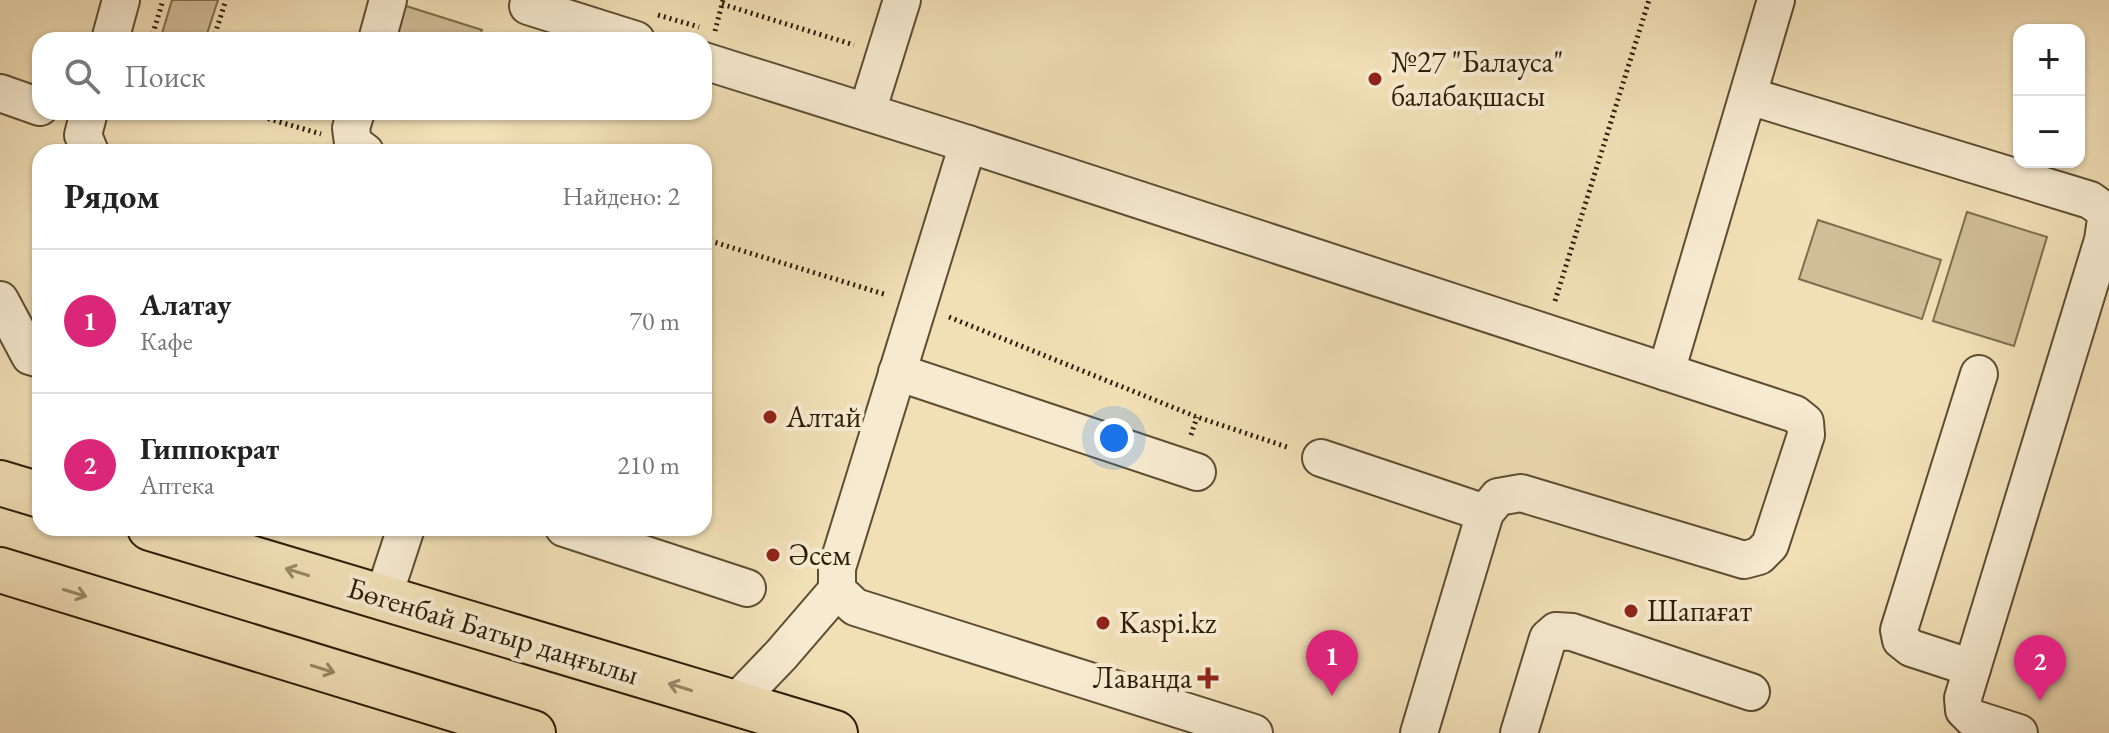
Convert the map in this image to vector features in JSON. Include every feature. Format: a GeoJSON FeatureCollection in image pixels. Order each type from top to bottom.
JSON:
{"type":"FeatureCollection","features":[{"type":"Feature","properties":{"kind":"main road"},"geometry":{"type":"LineString","coordinates":[[0,483],[32,493]]}},
{"type":"Feature","properties":{"kind":"main road","name":"Бөгенбай Батыр даңғылы"},"geometry":{"type":"LineString","coordinates":[[177,536],[835,733]]}},
{"type":"Feature","properties":{"kind":"main road"},"geometry":{"type":"LineString","coordinates":[[0,570],[533,733]]}},
{"type":"Feature","properties":{"kind":"lane"},"geometry":{"type":"LineString","coordinates":[[112,32],[121,0]]}},
{"type":"Feature","properties":{"kind":"lane"},"geometry":{"type":"LineString","coordinates":[[379,32],[388,0]]}},
{"type":"Feature","properties":{"kind":"lane"},"geometry":{"type":"LineString","coordinates":[[867,112],[902,0]]}},
{"type":"Feature","properties":{"kind":"lane"},"geometry":{"type":"LineString","coordinates":[[1666,372],[1776,0]]}},
{"type":"Feature","properties":{"kind":"lane"},"geometry":{"type":"LineString","coordinates":[[522,2],[642,26]]}},
{"type":"Feature","properties":{"kind":"lane"},"geometry":{"type":"LineString","coordinates":[[712,64],[1795,414],[1805,422],[1806,435],[1770,545],[1759,556],[1744,560],[1521,493],[1498,497],[1485,513],[1419,733]]}},
{"type":"Feature","properties":{"kind":"lane"},"geometry":{"type":"LineString","coordinates":[[0,93],[32,104]]}},
{"type":"Feature","properties":{"kind":"lane"},"geometry":{"type":"LineString","coordinates":[[1749,96],[2090,200],[2107,212],[2103,240],[1963,698],[1964,710],[1972,718],[2019,733]]}},
{"type":"Feature","properties":{"kind":"lane"},"geometry":{"type":"LineString","coordinates":[[735,703],[837,590],[837,568],[968,144]]}},
{"type":"Feature","properties":{"kind":"lane"},"geometry":{"type":"LineString","coordinates":[[0,300],[32,357]]}},
{"type":"Feature","properties":{"kind":"lane"},"geometry":{"type":"LineString","coordinates":[[897,372],[1197,472]]}},
{"type":"Feature","properties":{"kind":"lane"},"geometry":{"type":"LineString","coordinates":[[1972,668],[1911,648],[1901,640],[1899,630],[1979,374]]}},
{"type":"Feature","properties":{"kind":"lane"},"geometry":{"type":"LineString","coordinates":[[1321,458],[1485,513]]}},
{"type":"Feature","properties":{"kind":"lane"},"geometry":{"type":"LineString","coordinates":[[383,598],[403,536]]}},
{"type":"Feature","properties":{"kind":"lane"},"geometry":{"type":"LineString","coordinates":[[588,536],[747,588]]}},
{"type":"Feature","properties":{"kind":"lane"},"geometry":{"type":"LineString","coordinates":[[837,590],[855,607],[1254,733]]}},
{"type":"Feature","properties":{"kind":"lane"},"geometry":{"type":"LineString","coordinates":[[1519,733],[1548,638],[1556,631],[1572,632],[1751,692]]}},
{"type":"Feature","properties":{"kind":"path"},"geometry":{"type":"LineString","coordinates":[[153,32],[163,0]]}},
{"type":"Feature","properties":{"kind":"path"},"geometry":{"type":"LineString","coordinates":[[216,32],[226,0]]}},
{"type":"Feature","properties":{"kind":"path"},"geometry":{"type":"LineString","coordinates":[[1545,333],[1649,0]]}},
{"type":"Feature","properties":{"kind":"path"},"geometry":{"type":"LineString","coordinates":[[642,26],[715,32],[722,2],[885,55]]}},
{"type":"Feature","properties":{"kind":"path"},"geometry":{"type":"LineString","coordinates":[[283,120],[358,136]]}},
{"type":"Feature","properties":{"kind":"path"},"geometry":{"type":"LineString","coordinates":[[712,241],[918,305],[1197,417],[1321,458]]}},
{"type":"Feature","properties":{"kind":"shaded area"},"geometry":{"type":"Polygon","coordinates":[[[172,0],[218,0],[208,32],[162,32],[172,0]]]}},
{"type":"Feature","properties":{"kind":"shaded area"},"geometry":{"type":"Polygon","coordinates":[[[403,5],[482,30],[481,32],[395,32],[403,5]]]}},
{"type":"Feature","properties":{"kind":"shaded area"},"geometry":{"type":"Polygon","coordinates":[[[1967,212],[2047,237],[2014,346],[1933,321],[1967,212]]]}},
{"type":"Feature","properties":{"kind":"shaded area"},"geometry":{"type":"Polygon","coordinates":[[[1818,220],[1941,260],[1922,319],[1799,279],[1818,220]]]}},
{"type":"Feature","properties":{"kind":"place","name":"№27 \"Балауса\" балабақшасы"},"geometry":{"type":"Point","coordinates":[1375,79]}},
{"type":"Feature","properties":{"kind":"place","name":"Алтай"},"geometry":{"type":"Point","coordinates":[770,417]}},
{"type":"Feature","properties":{"kind":"place","name":"Әсем"},"geometry":{"type":"Point","coordinates":[773,555]}},
{"type":"Feature","properties":{"kind":"place","name":"Шапағат"},"geometry":{"type":"Point","coordinates":[1631,611]}},
{"type":"Feature","properties":{"kind":"place","name":"Kaspi.kz"},"geometry":{"type":"Point","coordinates":[1103,623]}},
{"type":"Feature","properties":{"kind":"place","name":"Лаванда"},"geometry":{"type":"Point","coordinates":[1208,678]}},
{"type":"Feature","properties":{"kind":"place","name":"Алатау"},"geometry":{"type":"Point","coordinates":[1332,696]}},
{"type":"Feature","properties":{"kind":"place","name":"Гиппократ"},"geometry":{"type":"Point","coordinates":[2040,701]}}]}
